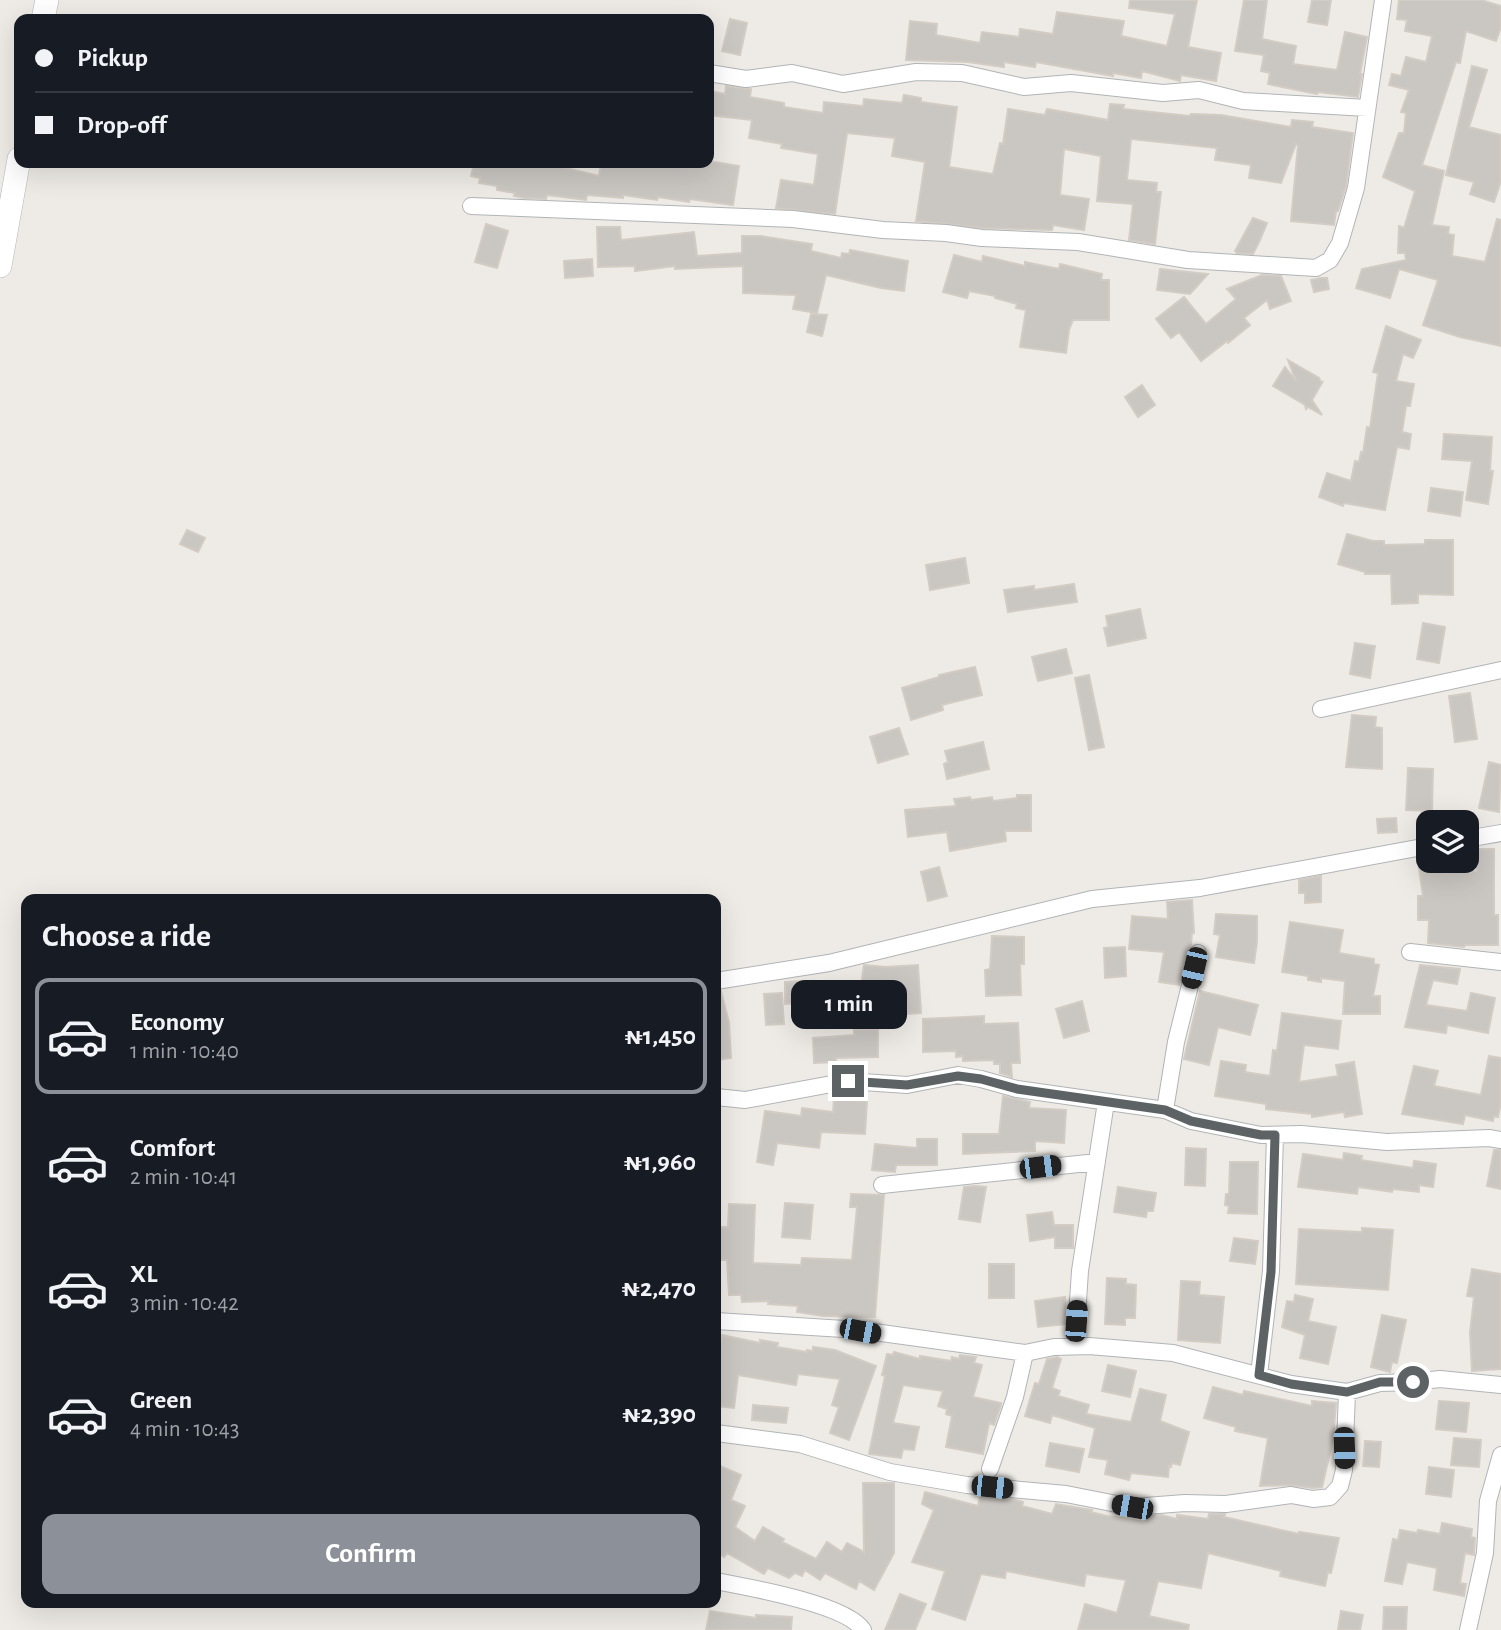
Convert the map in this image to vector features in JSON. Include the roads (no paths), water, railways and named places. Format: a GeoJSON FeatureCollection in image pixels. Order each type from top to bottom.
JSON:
{"type":"FeatureCollection","features":[{"type":"Feature","properties":{"kind":"street"},"geometry":{"type":"LineString","coordinates":[[471,206],[793,219],[982,238],[1078,242],[1188,260],[1316,268],[1330,260],[1340,243],[1356,188],[1384,0]]}},
{"type":"Feature","properties":{"kind":"street"},"geometry":{"type":"LineString","coordinates":[[714,75],[746,79],[792,74],[843,84],[916,72],[962,73],[1024,87],[1071,83],[1163,93],[1199,90],[1243,101],[1367,108]]}},
{"type":"Feature","properties":{"kind":"street"},"geometry":{"type":"LineString","coordinates":[[0,266],[12,163]]}},
{"type":"Feature","properties":{"kind":"street"},"geometry":{"type":"LineString","coordinates":[[1321,709],[1501,670]]}},
{"type":"Feature","properties":{"kind":"street"},"geometry":{"type":"LineString","coordinates":[[1479,837],[1501,834]]}},
{"type":"Feature","properties":{"kind":"street"},"geometry":{"type":"LineString","coordinates":[[721,980],[829,963],[1092,899],[1200,888],[1416,848]]}},
{"type":"Feature","properties":{"kind":"street"},"geometry":{"type":"LineString","coordinates":[[1165,1110],[1176,1042],[1198,953]]}},
{"type":"Feature","properties":{"kind":"street"},"geometry":{"type":"LineString","coordinates":[[1410,953],[1501,962]]}},
{"type":"Feature","properties":{"kind":"street"},"geometry":{"type":"LineString","coordinates":[[721,1098],[745,1100],[848,1081],[907,1085],[958,1076],[1017,1089],[1165,1110],[1191,1121],[1261,1135],[1301,1134],[1387,1142],[1489,1138],[1501,1140]]}},
{"type":"Feature","properties":{"kind":"street"},"geometry":{"type":"LineString","coordinates":[[1075,1346],[1080,1271],[1106,1102]]}},
{"type":"Feature","properties":{"kind":"street"},"geometry":{"type":"LineString","coordinates":[[1259,1375],[1271,1272],[1275,1135]]}},
{"type":"Feature","properties":{"kind":"street"},"geometry":{"type":"LineString","coordinates":[[881,1185],[1097,1161]]}},
{"type":"Feature","properties":{"kind":"street"},"geometry":{"type":"LineString","coordinates":[[721,1321],[860,1331],[1025,1353],[1075,1346],[1173,1353],[1291,1384],[1347,1392],[1380,1382],[1440,1379],[1501,1385]]}},
{"type":"Feature","properties":{"kind":"street"},"geometry":{"type":"LineString","coordinates":[[990,1469],[1015,1397],[1025,1353]]}},
{"type":"Feature","properties":{"kind":"street"},"geometry":{"type":"LineString","coordinates":[[721,1434],[800,1444],[890,1472],[967,1485],[1066,1494],[1132,1507],[1185,1503],[1226,1504],[1291,1495],[1313,1499],[1330,1497],[1340,1486],[1345,1470],[1347,1392]]}},
{"type":"Feature","properties":{"kind":"street"},"geometry":{"type":"LineString","coordinates":[[1468,1630],[1485,1553],[1488,1501],[1501,1455]]}},
{"type":"Feature","properties":{"kind":"street"},"geometry":{"type":"LineString","coordinates":[[721,1582],[822,1606],[858,1622],[863,1630]]}}]}
